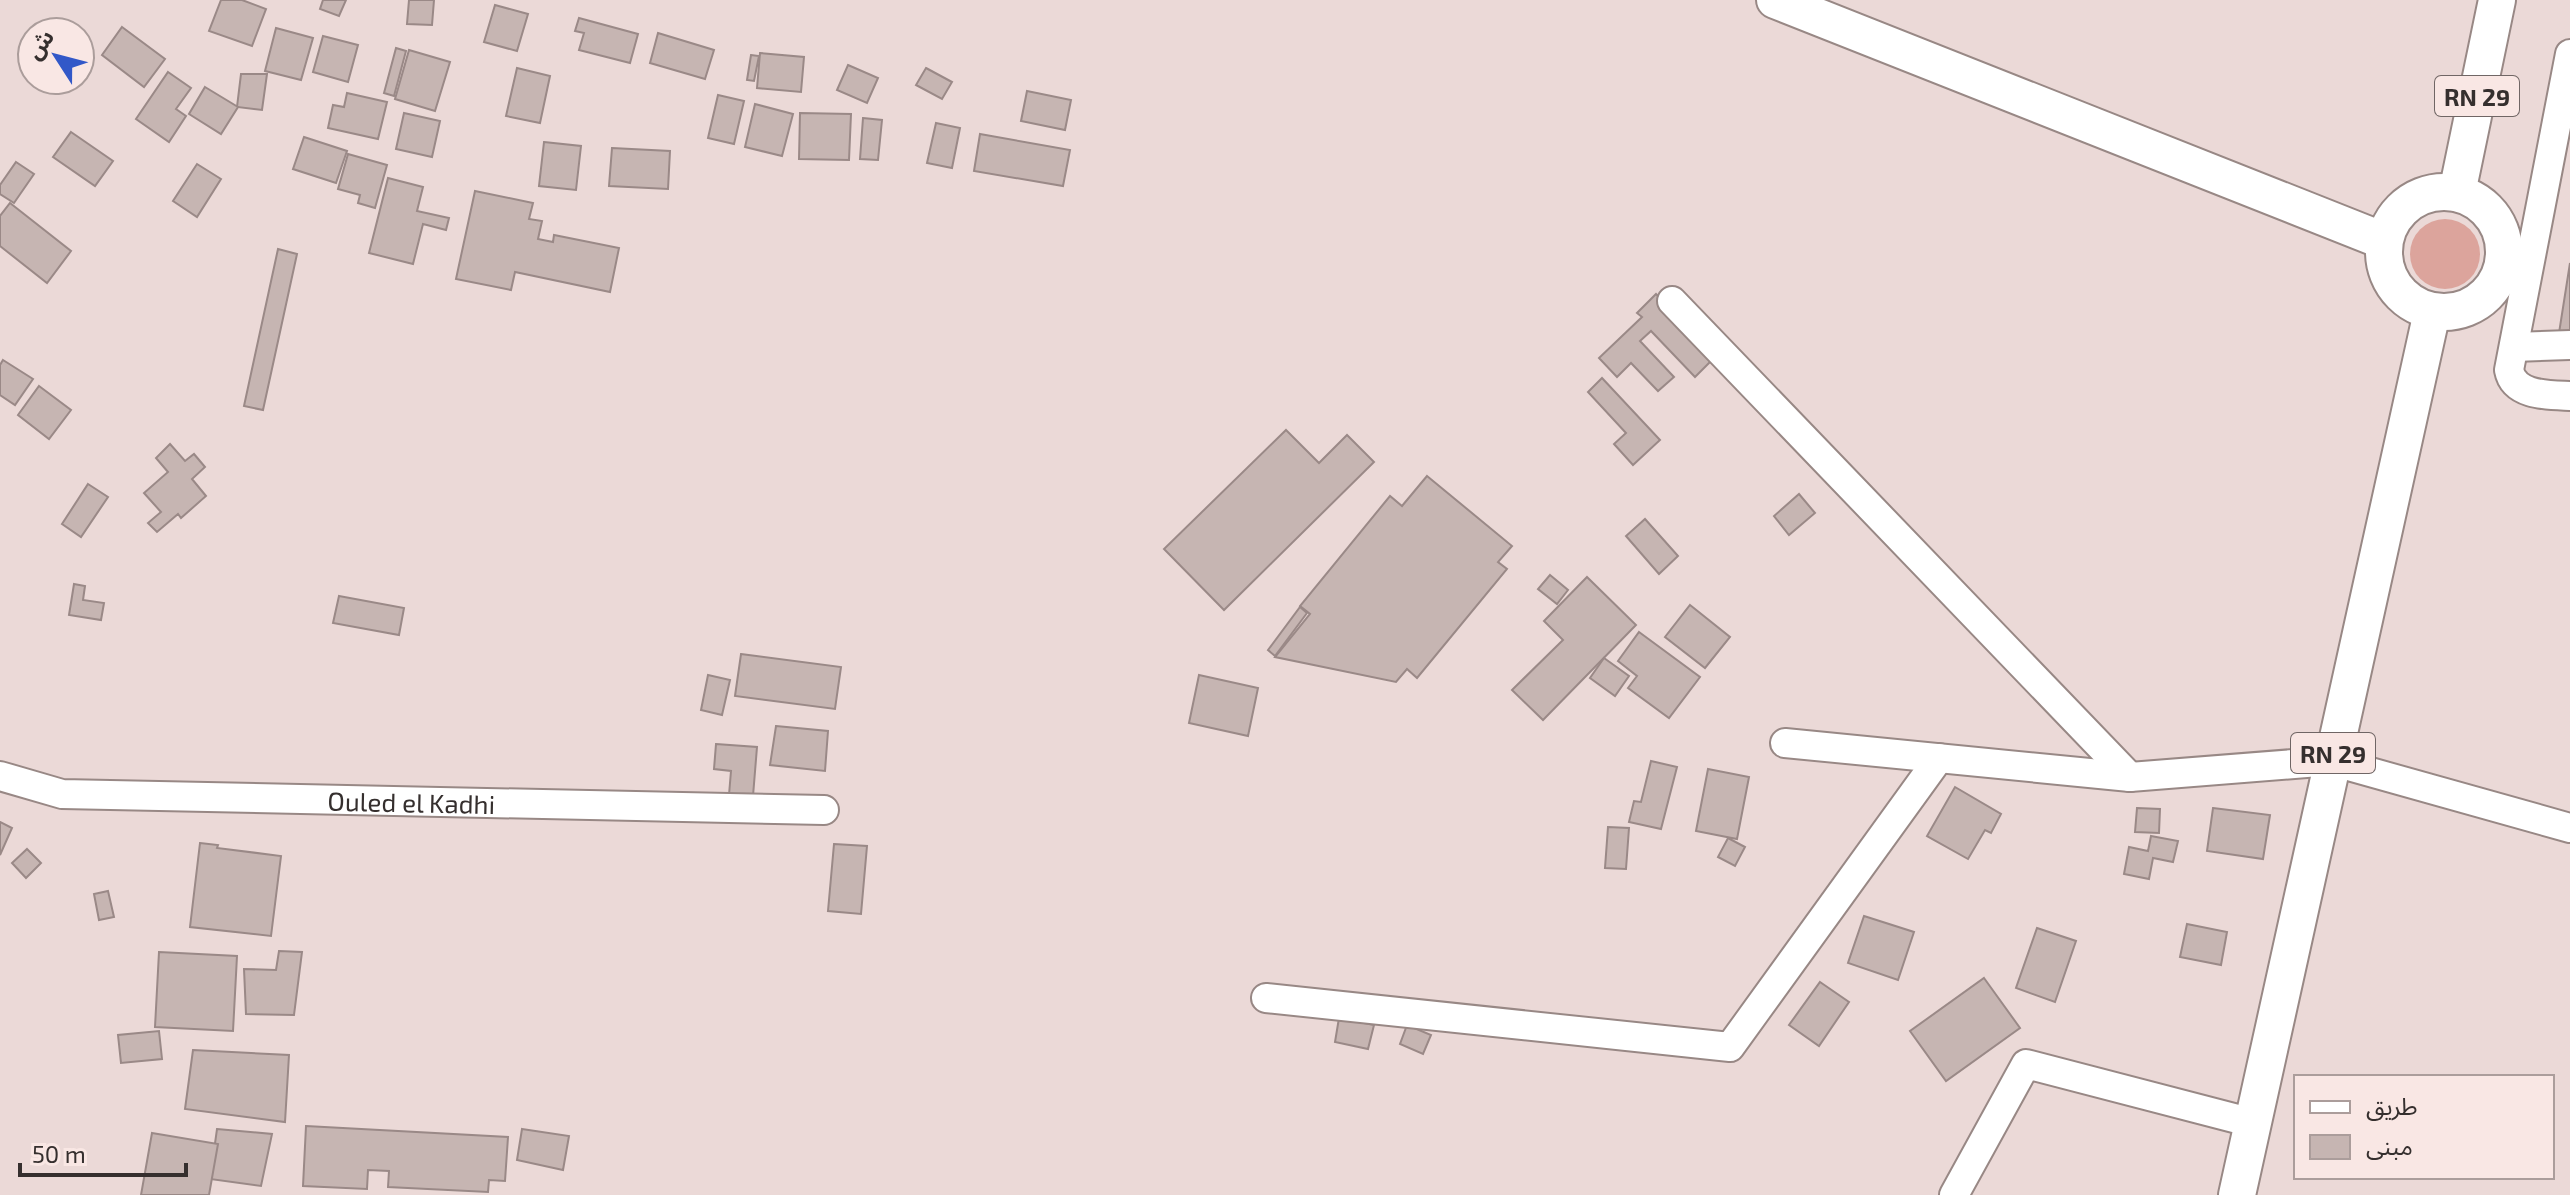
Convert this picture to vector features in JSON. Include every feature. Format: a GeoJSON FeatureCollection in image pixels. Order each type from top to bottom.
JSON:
{"type":"FeatureCollection","features":[{"type":"Feature","properties":{"kind":"main road"},"geometry":{"type":"LineString","coordinates":[[1775,0],[2384,241]]}},
{"type":"Feature","properties":{"kind":"main road","name":"RN 29"},"geometry":{"type":"LineString","coordinates":[[2457,193],[2497,0]]}},
{"type":"Feature","properties":{"kind":"main road"},"geometry":{"type":"LineString","coordinates":[[2437,192],[2457,193],[2489,211],[2499,227],[2504,246],[2503,264],[2497,282],[2485,297],[2461,310],[2432,312],[2410,303],[2393,287],[2384,265],[2384,241],[2391,223],[2403,207],[2419,197],[2437,192]]}},
{"type":"Feature","properties":{"kind":"main road","name":"RN 29"},"geometry":{"type":"LineString","coordinates":[[2237,1195],[2432,312]]}},
{"type":"Feature","properties":{"kind":"street"},"geometry":{"type":"LineString","coordinates":[[2570,54],[2509,370],[2511,380],[2521,388],[2546,395],[2570,396]]}},
{"type":"Feature","properties":{"kind":"street"},"geometry":{"type":"LineString","coordinates":[[1672,301],[2130,777]]}},
{"type":"Feature","properties":{"kind":"street"},"geometry":{"type":"LineString","coordinates":[[2514,347],[2570,345]]}},
{"type":"Feature","properties":{"kind":"street"},"geometry":{"type":"LineString","coordinates":[[1785,743],[2130,777],[2331,761],[2570,828]]}},
{"type":"Feature","properties":{"kind":"street"},"geometry":{"type":"LineString","coordinates":[[1266,998],[1730,1047],[1939,758]]}},
{"type":"Feature","properties":{"kind":"street","name":"Ouled el Kadhi"},"geometry":{"type":"LineString","coordinates":[[0,776],[62,794],[824,810]]}},
{"type":"Feature","properties":{"kind":"street"},"geometry":{"type":"LineString","coordinates":[[1954,1195],[2026,1064],[2253,1123]]}},
{"type":"Feature","properties":{"kind":"shaded area"},"geometry":{"type":"Polygon","coordinates":[[[2445,219],[2470,229],[2480,254],[2470,279],[2445,289],[2420,279],[2410,254],[2420,229],[2445,219]]]}},
{"type":"Feature","properties":{"kind":"building"},"geometry":{"type":"Polygon","coordinates":[[[221,0],[242,0],[266,9],[252,46],[209,31],[221,0]]]}},
{"type":"Feature","properties":{"kind":"building"},"geometry":{"type":"Polygon","coordinates":[[[323,0],[346,0],[339,16],[320,9],[323,0]]]}},
{"type":"Feature","properties":{"kind":"building"},"geometry":{"type":"Polygon","coordinates":[[[409,0],[434,0],[432,25],[407,24],[409,0]]]}},
{"type":"Feature","properties":{"kind":"building"},"geometry":{"type":"Polygon","coordinates":[[[495,5],[528,14],[517,51],[484,42],[495,5]]]}},
{"type":"Feature","properties":{"kind":"building"},"geometry":{"type":"Polygon","coordinates":[[[579,18],[638,34],[630,63],[579,50],[584,33],[575,31],[579,18]]]}},
{"type":"Feature","properties":{"kind":"building"},"geometry":{"type":"Polygon","coordinates":[[[122,27],[165,59],[144,87],[102,55],[122,27]]]}},
{"type":"Feature","properties":{"kind":"building"},"geometry":{"type":"Polygon","coordinates":[[[276,28],[313,38],[301,80],[265,71],[276,28]]]}},
{"type":"Feature","properties":{"kind":"building"},"geometry":{"type":"Polygon","coordinates":[[[658,33],[714,50],[705,79],[650,63],[658,33]]]}},
{"type":"Feature","properties":{"kind":"building"},"geometry":{"type":"Polygon","coordinates":[[[323,36],[358,45],[348,82],[313,72],[323,36]]]}},
{"type":"Feature","properties":{"kind":"building"},"geometry":{"type":"Polygon","coordinates":[[[396,48],[406,51],[394,96],[384,93],[396,48]]]}},
{"type":"Feature","properties":{"kind":"building"},"geometry":{"type":"Polygon","coordinates":[[[409,50],[450,62],[435,111],[395,99],[409,50]]]}},
{"type":"Feature","properties":{"kind":"building"},"geometry":{"type":"Polygon","coordinates":[[[760,53],[804,57],[801,92],[757,88],[760,53]]]}},
{"type":"Feature","properties":{"kind":"building"},"geometry":{"type":"Polygon","coordinates":[[[751,55],[759,56],[754,81],[747,80],[751,55]]]}},
{"type":"Feature","properties":{"kind":"building"},"geometry":{"type":"Polygon","coordinates":[[[848,65],[878,78],[867,103],[837,90],[848,65]]]}},
{"type":"Feature","properties":{"kind":"building"},"geometry":{"type":"Polygon","coordinates":[[[517,68],[550,76],[540,123],[506,116],[517,68]]]}},
{"type":"Feature","properties":{"kind":"building"},"geometry":{"type":"Polygon","coordinates":[[[926,68],[952,82],[942,99],[916,85],[926,68]]]}},
{"type":"Feature","properties":{"kind":"building"},"geometry":{"type":"Polygon","coordinates":[[[168,72],[191,88],[176,109],[186,116],[169,142],[136,119],[168,72]]]}},
{"type":"Feature","properties":{"kind":"building"},"geometry":{"type":"Polygon","coordinates":[[[241,74],[267,74],[262,110],[237,107],[241,74]]]}},
{"type":"Feature","properties":{"kind":"building"},"geometry":{"type":"Polygon","coordinates":[[[205,87],[238,107],[221,134],[189,114],[205,87]]]}},
{"type":"Feature","properties":{"kind":"building"},"geometry":{"type":"Polygon","coordinates":[[[1027,91],[1071,100],[1065,130],[1021,121],[1027,91]]]}},
{"type":"Feature","properties":{"kind":"building"},"geometry":{"type":"Polygon","coordinates":[[[347,93],[387,102],[378,139],[328,128],[333,105],[344,107],[347,93]]]}},
{"type":"Feature","properties":{"kind":"building"},"geometry":{"type":"Polygon","coordinates":[[[718,95],[744,101],[734,144],[708,138],[718,95]]]}},
{"type":"Feature","properties":{"kind":"building"},"geometry":{"type":"Polygon","coordinates":[[[755,104],[793,114],[782,156],[745,147],[755,104]]]}},
{"type":"Feature","properties":{"kind":"building"},"geometry":{"type":"Polygon","coordinates":[[[404,113],[440,121],[432,157],[396,149],[404,113]]]}},
{"type":"Feature","properties":{"kind":"building"},"geometry":{"type":"Polygon","coordinates":[[[800,113],[851,114],[849,160],[799,159],[800,113]]]}},
{"type":"Feature","properties":{"kind":"building"},"geometry":{"type":"Polygon","coordinates":[[[863,118],[882,120],[878,160],[860,159],[863,118]]]}},
{"type":"Feature","properties":{"kind":"building"},"geometry":{"type":"Polygon","coordinates":[[[936,123],[960,128],[952,168],[927,163],[936,123]]]}},
{"type":"Feature","properties":{"kind":"building"},"geometry":{"type":"Polygon","coordinates":[[[71,132],[113,161],[95,186],[53,157],[71,132]]]}},
{"type":"Feature","properties":{"kind":"building"},"geometry":{"type":"Polygon","coordinates":[[[980,134],[1070,150],[1063,186],[974,171],[980,134]]]}},
{"type":"Feature","properties":{"kind":"building"},"geometry":{"type":"Polygon","coordinates":[[[304,137],[347,151],[336,183],[293,169],[304,137]]]}},
{"type":"Feature","properties":{"kind":"building"},"geometry":{"type":"Polygon","coordinates":[[[544,142],[581,146],[576,190],[539,186],[544,142]]]}},
{"type":"Feature","properties":{"kind":"building"},"geometry":{"type":"Polygon","coordinates":[[[612,148],[670,151],[668,189],[609,186],[612,148]]]}},
{"type":"Feature","properties":{"kind":"building"},"geometry":{"type":"Polygon","coordinates":[[[348,154],[387,165],[375,208],[358,203],[360,195],[338,189],[348,154]]]}},
{"type":"Feature","properties":{"kind":"building"},"geometry":{"type":"Polygon","coordinates":[[[16,162],[34,174],[14,203],[0,194],[0,185],[16,162]]]}},
{"type":"Feature","properties":{"kind":"building"},"geometry":{"type":"Polygon","coordinates":[[[197,164],[221,179],[197,217],[173,201],[197,164]]]}},
{"type":"Feature","properties":{"kind":"building"},"geometry":{"type":"Polygon","coordinates":[[[388,178],[423,187],[417,211],[449,218],[446,230],[423,224],[413,264],[369,253],[388,178]]]}},
{"type":"Feature","properties":{"kind":"building"},"geometry":{"type":"Polygon","coordinates":[[[475,191],[533,203],[529,219],[542,221],[538,239],[553,242],[554,235],[619,248],[610,292],[515,272],[511,290],[456,279],[475,191]]]}},
{"type":"Feature","properties":{"kind":"building"},"geometry":{"type":"Polygon","coordinates":[[[10,203],[71,251],[47,283],[0,246],[0,216],[10,203]]]}},
{"type":"Feature","properties":{"kind":"building"},"geometry":{"type":"Polygon","coordinates":[[[278,249],[297,254],[263,410],[244,406],[278,249]]]}},
{"type":"Feature","properties":{"kind":"building"},"geometry":{"type":"Polygon","coordinates":[[[2570,263],[2570,334],[2559,333],[2570,263]]]}},
{"type":"Feature","properties":{"kind":"building"},"geometry":{"type":"Polygon","coordinates":[[[1656,294],[1716,356],[1695,377],[1651,331],[1640,341],[1674,377],[1658,391],[1631,363],[1617,377],[1599,358],[1642,317],[1637,313],[1656,294]]]}},
{"type":"Feature","properties":{"kind":"building"},"geometry":{"type":"Polygon","coordinates":[[[3,360],[33,379],[15,405],[0,395],[0,365],[3,360]]]}},
{"type":"Feature","properties":{"kind":"building"},"geometry":{"type":"Polygon","coordinates":[[[1602,378],[1660,440],[1633,465],[1614,444],[1626,433],[1588,392],[1602,378]]]}},
{"type":"Feature","properties":{"kind":"building"},"geometry":{"type":"Polygon","coordinates":[[[39,386],[71,410],[49,439],[18,415],[39,386]]]}},
{"type":"Feature","properties":{"kind":"building"},"geometry":{"type":"Polygon","coordinates":[[[1286,430],[1319,463],[1347,435],[1374,462],[1224,610],[1164,549],[1286,430]]]}},
{"type":"Feature","properties":{"kind":"building"},"geometry":{"type":"Polygon","coordinates":[[[170,444],[185,461],[194,454],[205,467],[192,479],[206,496],[181,518],[178,514],[157,532],[148,523],[161,512],[144,493],[168,472],[156,458],[170,444]]]}},
{"type":"Feature","properties":{"kind":"building"},"geometry":{"type":"Polygon","coordinates":[[[1427,476],[1512,546],[1498,562],[1507,569],[1417,678],[1407,669],[1396,682],[1275,657],[1310,614],[1300,606],[1390,496],[1402,506],[1427,476]]]}},
{"type":"Feature","properties":{"kind":"building"},"geometry":{"type":"Polygon","coordinates":[[[88,484],[108,497],[81,537],[62,524],[88,484]]]}},
{"type":"Feature","properties":{"kind":"building"},"geometry":{"type":"Polygon","coordinates":[[[1799,494],[1815,513],[1789,535],[1774,516],[1799,494]]]}},
{"type":"Feature","properties":{"kind":"building"},"geometry":{"type":"Polygon","coordinates":[[[1645,519],[1678,556],[1659,574],[1626,536],[1645,519]]]}},
{"type":"Feature","properties":{"kind":"building"},"geometry":{"type":"Polygon","coordinates":[[[1550,575],[1568,590],[1557,604],[1538,589],[1550,575]]]}},
{"type":"Feature","properties":{"kind":"building"},"geometry":{"type":"Polygon","coordinates":[[[1587,577],[1636,625],[1543,720],[1512,690],[1563,640],[1544,621],[1587,577]]]}},
{"type":"Feature","properties":{"kind":"building"},"geometry":{"type":"Polygon","coordinates":[[[74,584],[85,586],[83,600],[104,603],[101,620],[69,615],[74,584]]]}},
{"type":"Feature","properties":{"kind":"building"},"geometry":{"type":"Polygon","coordinates":[[[339,596],[404,608],[399,635],[333,623],[339,596]]]}},
{"type":"Feature","properties":{"kind":"building"},"geometry":{"type":"Polygon","coordinates":[[[1690,605],[1730,637],[1705,668],[1665,637],[1690,605]]]}},
{"type":"Feature","properties":{"kind":"building"},"geometry":{"type":"Polygon","coordinates":[[[1300,607],[1307,613],[1275,656],[1268,650],[1300,607]]]}},
{"type":"Feature","properties":{"kind":"building"},"geometry":{"type":"Polygon","coordinates":[[[1639,632],[1700,677],[1669,718],[1628,688],[1637,676],[1618,661],[1639,632]]]}},
{"type":"Feature","properties":{"kind":"building"},"geometry":{"type":"Polygon","coordinates":[[[741,654],[841,667],[835,709],[735,696],[741,654]]]}},
{"type":"Feature","properties":{"kind":"building"},"geometry":{"type":"Polygon","coordinates":[[[1604,658],[1629,676],[1615,696],[1590,678],[1604,658]]]}},
{"type":"Feature","properties":{"kind":"building"},"geometry":{"type":"Polygon","coordinates":[[[708,675],[730,680],[722,715],[701,710],[708,675]]]}},
{"type":"Feature","properties":{"kind":"building"},"geometry":{"type":"Polygon","coordinates":[[[1199,675],[1258,688],[1248,736],[1189,723],[1199,675]]]}},
{"type":"Feature","properties":{"kind":"building"},"geometry":{"type":"Polygon","coordinates":[[[776,726],[828,731],[825,771],[770,765],[776,726]]]}},
{"type":"Feature","properties":{"kind":"building"},"geometry":{"type":"Polygon","coordinates":[[[716,744],[757,747],[753,796],[729,795],[731,771],[714,769],[716,744]]]}},
{"type":"Feature","properties":{"kind":"building"},"geometry":{"type":"Polygon","coordinates":[[[1651,761],[1677,767],[1661,829],[1629,822],[1634,801],[1641,802],[1651,761]]]}},
{"type":"Feature","properties":{"kind":"building"},"geometry":{"type":"Polygon","coordinates":[[[1708,769],[1749,777],[1737,839],[1696,831],[1708,769]]]}},
{"type":"Feature","properties":{"kind":"building"},"geometry":{"type":"Polygon","coordinates":[[[1955,787],[2001,814],[1991,833],[1985,830],[1968,859],[1927,836],[1955,787]]]}},
{"type":"Feature","properties":{"kind":"building"},"geometry":{"type":"Polygon","coordinates":[[[2137,808],[2160,809],[2159,833],[2135,832],[2137,808]]]}},
{"type":"Feature","properties":{"kind":"building"},"geometry":{"type":"Polygon","coordinates":[[[2213,808],[2270,815],[2263,859],[2207,851],[2213,808]]]}},
{"type":"Feature","properties":{"kind":"building"},"geometry":{"type":"Polygon","coordinates":[[[0,822],[12,828],[0,855],[0,822]]]}},
{"type":"Feature","properties":{"kind":"building"},"geometry":{"type":"Polygon","coordinates":[[[1608,827],[1629,828],[1626,869],[1605,868],[1608,827]]]}},
{"type":"Feature","properties":{"kind":"building"},"geometry":{"type":"Polygon","coordinates":[[[2151,836],[2178,841],[2173,862],[2153,858],[2149,879],[2124,874],[2129,847],[2148,851],[2151,836]]]}},
{"type":"Feature","properties":{"kind":"building"},"geometry":{"type":"Polygon","coordinates":[[[1728,838],[1745,847],[1735,866],[1718,857],[1728,838]]]}},
{"type":"Feature","properties":{"kind":"building"},"geometry":{"type":"Polygon","coordinates":[[[200,843],[281,856],[271,936],[190,927],[200,843]]]}},
{"type":"Feature","properties":{"kind":"building"},"geometry":{"type":"Polygon","coordinates":[[[834,844],[867,846],[861,914],[828,911],[834,844]]]}},
{"type":"Feature","properties":{"kind":"building"},"geometry":{"type":"Polygon","coordinates":[[[27,849],[41,863],[26,878],[12,863],[27,849]]]}},
{"type":"Feature","properties":{"kind":"building"},"geometry":{"type":"Polygon","coordinates":[[[108,891],[114,917],[99,920],[94,894],[108,891]]]}},
{"type":"Feature","properties":{"kind":"building"},"geometry":{"type":"Polygon","coordinates":[[[1864,916],[1914,932],[1898,980],[1848,963],[1864,916]]]}},
{"type":"Feature","properties":{"kind":"building"},"geometry":{"type":"Polygon","coordinates":[[[2187,924],[2227,932],[2221,965],[2180,957],[2187,924]]]}},
{"type":"Feature","properties":{"kind":"building"},"geometry":{"type":"Polygon","coordinates":[[[2037,928],[2076,941],[2055,1002],[2016,988],[2037,928]]]}},
{"type":"Feature","properties":{"kind":"building"},"geometry":{"type":"Polygon","coordinates":[[[279,951],[302,952],[294,1015],[246,1014],[244,969],[276,970],[279,951]]]}},
{"type":"Feature","properties":{"kind":"building"},"geometry":{"type":"Polygon","coordinates":[[[159,952],[237,956],[233,1031],[155,1027],[159,952]]]}},
{"type":"Feature","properties":{"kind":"building"},"geometry":{"type":"Polygon","coordinates":[[[1984,978],[2020,1028],[1946,1081],[1910,1031],[1984,978]]]}},
{"type":"Feature","properties":{"kind":"building"},"geometry":{"type":"Polygon","coordinates":[[[1820,982],[1849,1002],[1819,1046],[1789,1025],[1820,982]]]}},
{"type":"Feature","properties":{"kind":"building"},"geometry":{"type":"Polygon","coordinates":[[[1339,1018],[1374,1025],[1368,1049],[1335,1042],[1339,1018]]]}},
{"type":"Feature","properties":{"kind":"building"},"geometry":{"type":"Polygon","coordinates":[[[1407,1025],[1431,1035],[1423,1054],[1400,1044],[1407,1025]]]}},
{"type":"Feature","properties":{"kind":"building"},"geometry":{"type":"Polygon","coordinates":[[[159,1031],[162,1059],[121,1063],[118,1035],[159,1031]]]}},
{"type":"Feature","properties":{"kind":"building"},"geometry":{"type":"Polygon","coordinates":[[[193,1050],[289,1055],[285,1122],[185,1109],[193,1050]]]}},
{"type":"Feature","properties":{"kind":"building"},"geometry":{"type":"Polygon","coordinates":[[[306,1126],[508,1137],[505,1181],[489,1180],[488,1192],[388,1187],[389,1171],[368,1170],[367,1189],[303,1186],[306,1126]]]}},
{"type":"Feature","properties":{"kind":"building"},"geometry":{"type":"Polygon","coordinates":[[[217,1129],[272,1134],[261,1186],[210,1179],[217,1129]]]}},
{"type":"Feature","properties":{"kind":"building"},"geometry":{"type":"Polygon","coordinates":[[[522,1129],[569,1136],[563,1170],[517,1160],[522,1129]]]}},
{"type":"Feature","properties":{"kind":"building"},"geometry":{"type":"Polygon","coordinates":[[[152,1133],[218,1144],[209,1195],[141,1195],[152,1133]]]}}]}
